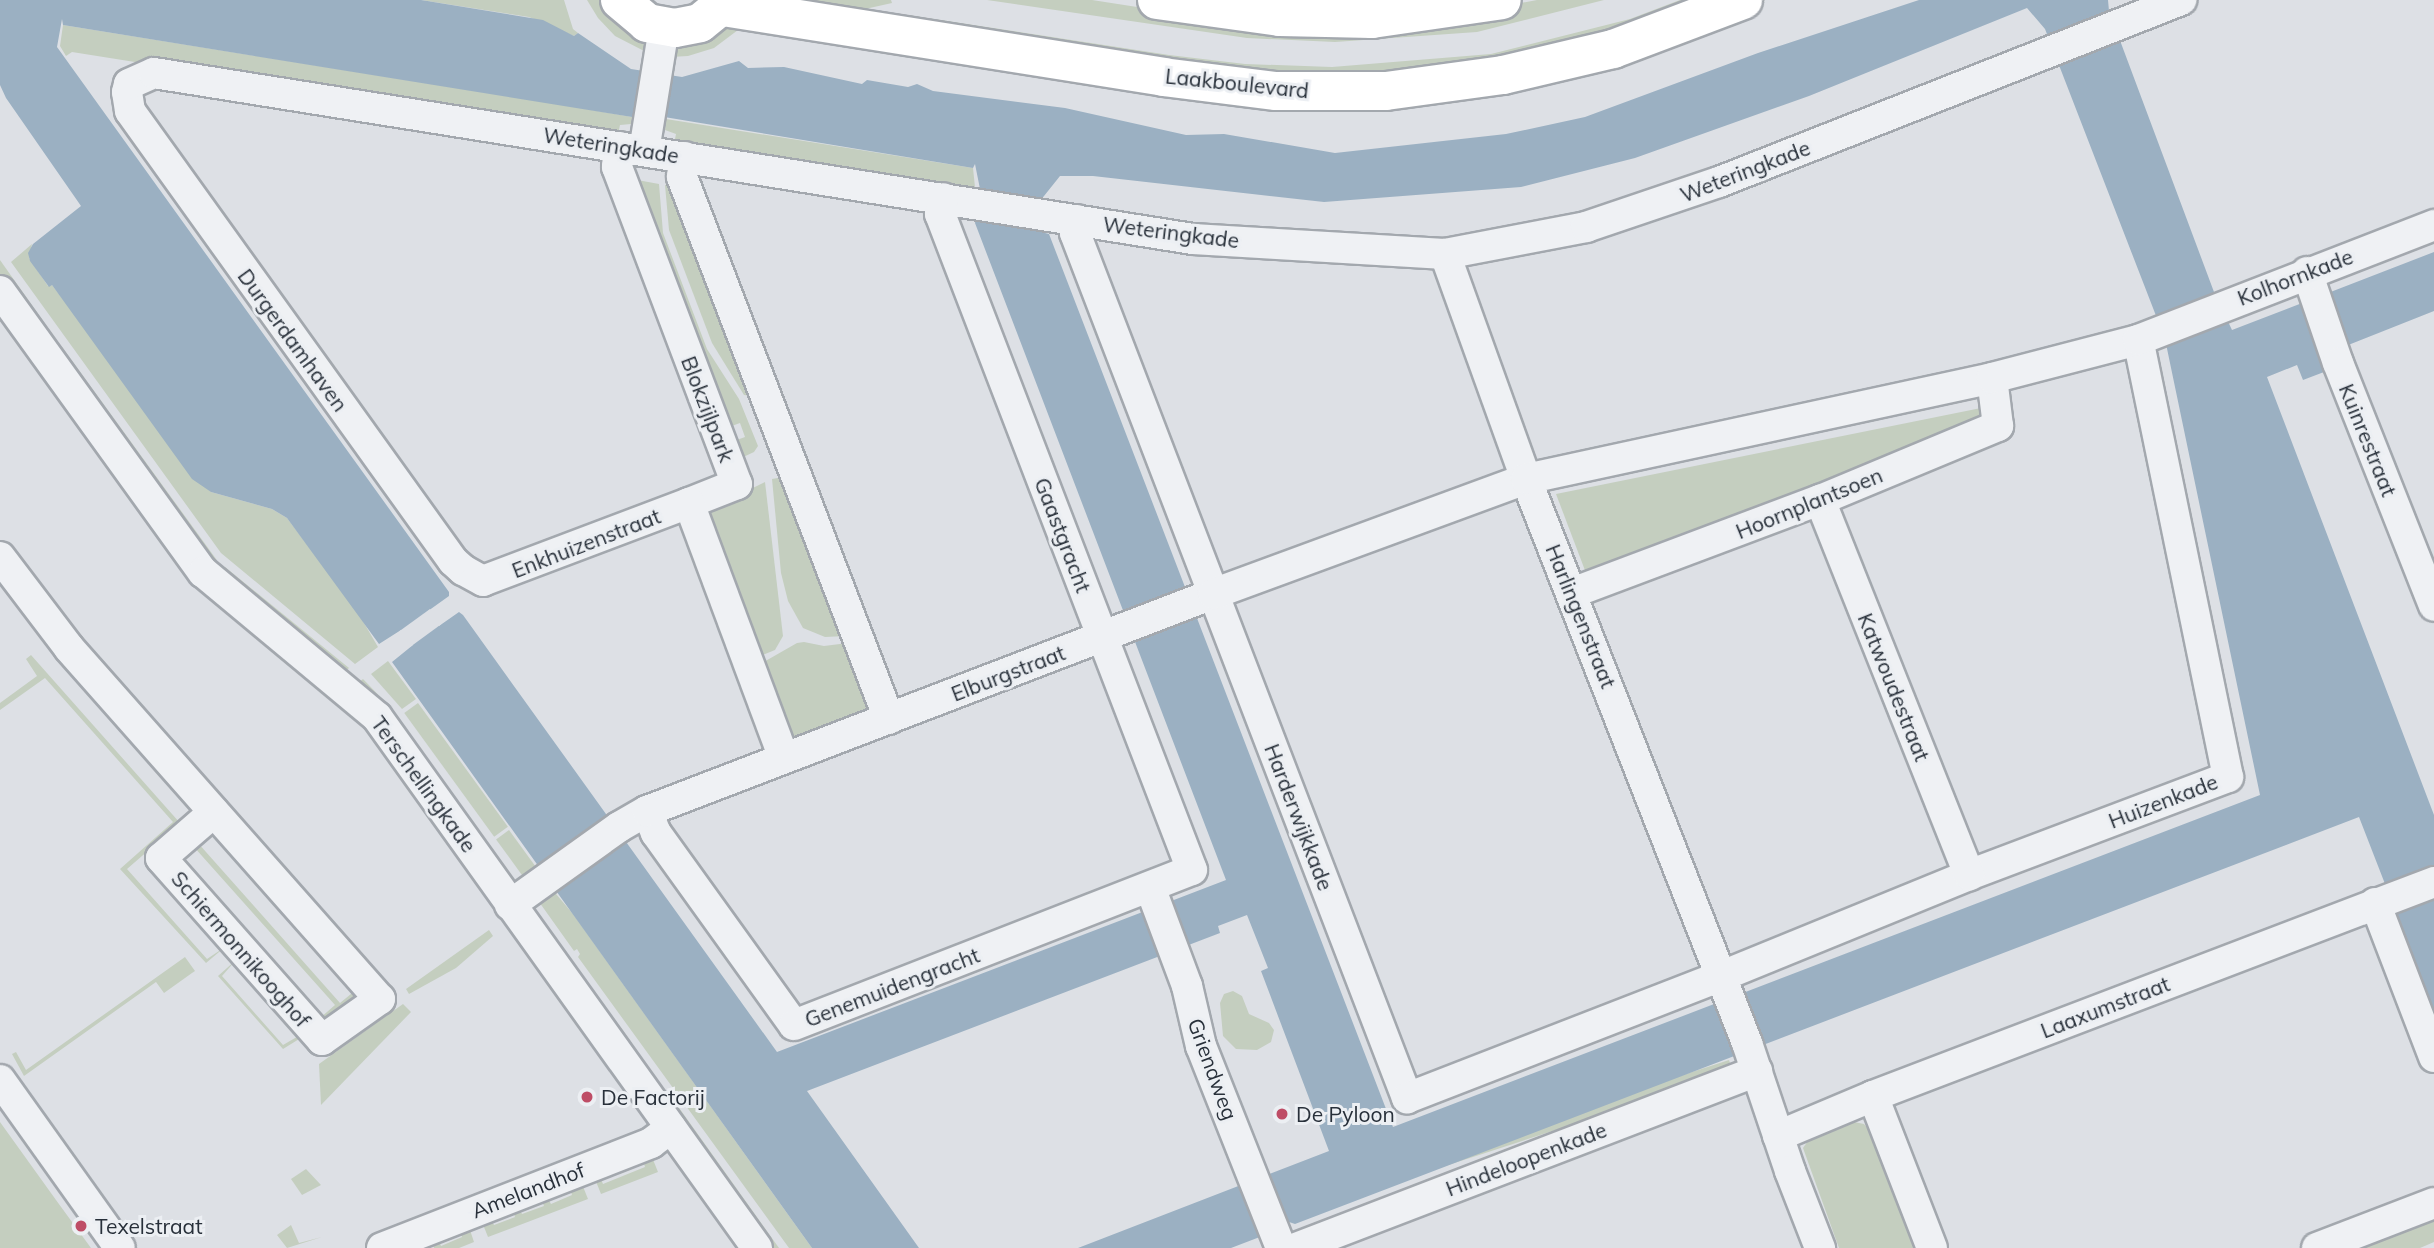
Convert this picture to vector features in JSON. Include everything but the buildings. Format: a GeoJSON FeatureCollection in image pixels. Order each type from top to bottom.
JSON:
{"type":"FeatureCollection","features":[{"type":"Feature","properties":{"kind":"main road"},"geometry":{"type":"LineString","coordinates":[[620,0],[639,18],[664,28],[687,27],[700,23],[725,3]]}},
{"type":"Feature","properties":{"kind":"main road"},"geometry":{"type":"LineString","coordinates":[[1157,0],[1280,17],[1372,19],[1502,0]]}},
{"type":"Feature","properties":{"kind":"main road","name":"Laakboulevard"},"geometry":{"type":"LineString","coordinates":[[725,3],[1163,77],[1264,90],[1386,92],[1503,75],[1613,49],[1743,0]]}},
{"type":"Feature","properties":{"kind":"street","name":"Weteringkade"},"geometry":{"type":"LineString","coordinates":[[129,84],[154,73],[1193,239],[1445,254],[1586,228],[1719,182],[2182,0]]}},
{"type":"Feature","properties":{"kind":"street","name":"Blokzijlpark"},"geometry":{"type":"LineString","coordinates":[[664,28],[650,117],[632,149],[617,167],[737,484],[689,503]]}},
{"type":"Feature","properties":{"kind":"street","name":"Durgerdamhaven"},"geometry":{"type":"LineString","coordinates":[[129,84],[127,100],[138,122],[453,561],[483,581]]}},
{"type":"Feature","properties":{"kind":"street"},"geometry":{"type":"LineString","coordinates":[[685,157],[682,177],[889,719]]}},
{"type":"Feature","properties":{"kind":"street","name":"Gaastgracht"},"geometry":{"type":"LineString","coordinates":[[943,198],[940,214],[1192,870]]}},
{"type":"Feature","properties":{"kind":"street","name":"Harderwijkkade"},"geometry":{"type":"LineString","coordinates":[[1077,220],[1075,233],[1407,1098],[1722,976]]}},
{"type":"Feature","properties":{"kind":"street","name":"Kolhornkade"},"geometry":{"type":"LineString","coordinates":[[2148,335],[2229,302],[2310,282],[2434,225]]}},
{"type":"Feature","properties":{"kind":"street","name":"Harlingenstraat"},"geometry":{"type":"LineString","coordinates":[[1445,254],[1526,479],[1722,976]]}},
{"type":"Feature","properties":{"kind":"street","name":"Kuinrestraat"},"geometry":{"type":"LineString","coordinates":[[2310,282],[2338,363],[2434,606]]}},
{"type":"Feature","properties":{"kind":"street","name":"Terschellingkade"},"geometry":{"type":"LineString","coordinates":[[0,291],[197,565],[368,708],[757,1248]]}},
{"type":"Feature","properties":{"kind":"street"},"geometry":{"type":"LineString","coordinates":[[1526,479],[1992,379],[2148,335]]}},
{"type":"Feature","properties":{"kind":"street","name":"Huizenkade"},"geometry":{"type":"LineString","coordinates":[[1722,976],[1969,875],[2228,776],[2148,335]]}},
{"type":"Feature","properties":{"kind":"street","name":"Hoornplantsoen"},"geometry":{"type":"LineString","coordinates":[[1572,593],[1820,500],[1998,426],[1992,379]]}},
{"type":"Feature","properties":{"kind":"street","name":"Elburgstraat"},"geometry":{"type":"LineString","coordinates":[[510,905],[598,842],[647,811],[1144,623],[1213,594],[1526,479]]}},
{"type":"Feature","properties":{"kind":"street","name":"Katwoudestraat"},"geometry":{"type":"LineString","coordinates":[[1820,500],[1969,875]]}},
{"type":"Feature","properties":{"kind":"street","name":"Enkhuizenstraat"},"geometry":{"type":"LineString","coordinates":[[483,581],[689,503]]}},
{"type":"Feature","properties":{"kind":"street"},"geometry":{"type":"LineString","coordinates":[[689,503],[784,758]]}},
{"type":"Feature","properties":{"kind":"street","name":"Schiermonnikooghof"},"geometry":{"type":"LineString","coordinates":[[0,557],[51,626],[380,999],[322,1040],[161,858],[214,812]]}},
{"type":"Feature","properties":{"kind":"street","name":"Genemuidengracht"},"geometry":{"type":"LineString","coordinates":[[647,811],[656,833],[794,1025],[1154,896],[1192,870]]}},
{"type":"Feature","properties":{"kind":"street","name":"Laaxumstraat"},"geometry":{"type":"LineString","coordinates":[[1778,1136],[1873,1096],[2434,881]]}},
{"type":"Feature","properties":{"kind":"street","name":"Griendweg"},"geometry":{"type":"LineString","coordinates":[[1154,896],[1187,986],[1201,1046],[1276,1235]]}},
{"type":"Feature","properties":{"kind":"street"},"geometry":{"type":"LineString","coordinates":[[2382,901],[2434,1057]]}},
{"type":"Feature","properties":{"kind":"street"},"geometry":{"type":"LineString","coordinates":[[1722,976],[1820,1248]]}},
{"type":"Feature","properties":{"kind":"street","name":"Hindeloopenkade"},"geometry":{"type":"LineString","coordinates":[[1296,1248],[1756,1072]]}},
{"type":"Feature","properties":{"kind":"street"},"geometry":{"type":"LineString","coordinates":[[0,1080],[120,1248]]}},
{"type":"Feature","properties":{"kind":"street"},"geometry":{"type":"LineString","coordinates":[[1873,1096],[1932,1248]]}},
{"type":"Feature","properties":{"kind":"street","name":"Amelandhof"},"geometry":{"type":"LineString","coordinates":[[382,1248],[652,1143],[671,1128]]}},
{"type":"Feature","properties":{"kind":"street"},"geometry":{"type":"LineString","coordinates":[[2317,1248],[2434,1203]]}},
{"type":"Feature","properties":{"kind":"green space"},"geometry":{"type":"Polygon","coordinates":[[[421,0],[564,0],[573,29],[578,33],[574,36],[529,17],[421,0]]]}},
{"type":"Feature","properties":{"kind":"green space"},"geometry":{"type":"Polygon","coordinates":[[[587,0],[609,0],[642,37],[648,53],[615,36],[598,18],[587,0]]]}},
{"type":"Feature","properties":{"kind":"green space"},"geometry":{"type":"Polygon","coordinates":[[[789,0],[891,0],[892,3],[847,13],[789,0]]]}},
{"type":"Feature","properties":{"kind":"green space"},"geometry":{"type":"Polygon","coordinates":[[[987,0],[1092,0],[1150,9],[1438,19],[1537,0],[1604,0],[1477,32],[1335,42],[1247,38],[987,0]]]}},
{"type":"Feature","properties":{"kind":"green space"},"geometry":{"type":"Polygon","coordinates":[[[1680,0],[1725,0],[1627,37],[1341,84],[883,20],[908,15],[1169,55],[1245,64],[1332,67],[1491,54],[1630,19],[1680,0]]]}},
{"type":"Feature","properties":{"kind":"green space"},"geometry":{"type":"Polygon","coordinates":[[[720,23],[746,24],[714,48],[688,56],[671,57],[678,46],[720,23]]]}},
{"type":"Feature","properties":{"kind":"green space"},"geometry":{"type":"Polygon","coordinates":[[[63,25],[632,117],[631,124],[620,125],[617,139],[72,52],[66,56],[60,46],[63,25]]]}},
{"type":"Feature","properties":{"kind":"green space"},"geometry":{"type":"Polygon","coordinates":[[[666,119],[973,168],[976,197],[673,149],[676,134],[665,130],[666,119]]]}},
{"type":"Feature","properties":{"kind":"green space"},"geometry":{"type":"Polygon","coordinates":[[[632,179],[659,184],[663,233],[707,349],[739,399],[758,446],[754,452],[739,459],[734,441],[745,437],[740,423],[729,427],[632,179]]]}},
{"type":"Feature","properties":{"kind":"green space"},"geometry":{"type":"Polygon","coordinates":[[[665,185],[675,186],[751,396],[744,395],[712,343],[669,230],[665,185]]]}},
{"type":"Feature","properties":{"kind":"green space"},"geometry":{"type":"Polygon","coordinates":[[[32,244],[29,258],[48,286],[52,285],[211,492],[272,509],[287,518],[357,611],[378,647],[355,664],[221,553],[11,262],[32,244]]]}},
{"type":"Feature","properties":{"kind":"green space"},"geometry":{"type":"Polygon","coordinates":[[[0,260],[55,338],[49,344],[0,275],[0,260]]]}},
{"type":"Feature","properties":{"kind":"green space"},"geometry":{"type":"Polygon","coordinates":[[[62,347],[217,560],[210,564],[56,352],[62,347]]]}},
{"type":"Feature","properties":{"kind":"green space"},"geometry":{"type":"Polygon","coordinates":[[[1981,408],[1985,419],[1586,573],[1556,494],[1981,408]]]}},
{"type":"Feature","properties":{"kind":"green space"},"geometry":{"type":"Polygon","coordinates":[[[783,477],[846,636],[825,637],[803,628],[788,601],[781,573],[772,479],[783,477]]]}},
{"type":"Feature","properties":{"kind":"green space"},"geometry":{"type":"Polygon","coordinates":[[[765,482],[783,636],[775,650],[758,657],[705,519],[708,510],[765,482]]]}},
{"type":"Feature","properties":{"kind":"green space"},"geometry":{"type":"Polygon","coordinates":[[[225,567],[349,668],[342,674],[221,570],[225,567]]]}},
{"type":"Feature","properties":{"kind":"green space"},"geometry":{"type":"Polygon","coordinates":[[[797,643],[824,646],[848,643],[870,706],[865,713],[798,738],[788,734],[762,663],[797,643]]]}},
{"type":"Feature","properties":{"kind":"green space"},"geometry":{"type":"Polygon","coordinates":[[[31,655],[180,823],[127,869],[207,959],[225,947],[206,963],[120,869],[173,822],[45,678],[0,710],[0,703],[37,676],[26,659],[31,655]]]}},
{"type":"Feature","properties":{"kind":"green space"},"geometry":{"type":"Polygon","coordinates":[[[388,661],[416,699],[402,709],[371,674],[388,661]]]}},
{"type":"Feature","properties":{"kind":"green space"},"geometry":{"type":"Polygon","coordinates":[[[363,679],[391,708],[515,883],[510,882],[358,683],[363,679]]]}},
{"type":"Feature","properties":{"kind":"green space"},"geometry":{"type":"Polygon","coordinates":[[[418,703],[508,827],[494,837],[404,713],[418,703]]]}},
{"type":"Feature","properties":{"kind":"green space"},"geometry":{"type":"Polygon","coordinates":[[[509,830],[540,872],[527,881],[496,839],[509,830]]]}},
{"type":"Feature","properties":{"kind":"green space"},"geometry":{"type":"Polygon","coordinates":[[[198,843],[340,1003],[357,989],[360,996],[331,1023],[319,1019],[335,1005],[194,847],[198,843]]]}},
{"type":"Feature","properties":{"kind":"green space"},"geometry":{"type":"Polygon","coordinates":[[[551,888],[573,914],[812,1248],[789,1248],[578,957],[580,954],[577,949],[574,951],[537,899],[551,888]]]}},
{"type":"Feature","properties":{"kind":"green space"},"geometry":{"type":"Polygon","coordinates":[[[533,908],[632,1043],[625,1048],[533,911],[533,908]]]}},
{"type":"Feature","properties":{"kind":"green space"},"geometry":{"type":"Polygon","coordinates":[[[489,930],[493,936],[456,968],[409,994],[406,989],[489,930]]]}},
{"type":"Feature","properties":{"kind":"green space"},"geometry":{"type":"Polygon","coordinates":[[[185,957],[195,971],[164,993],[156,982],[24,1076],[12,1054],[16,1052],[26,1070],[185,957]]]}},
{"type":"Feature","properties":{"kind":"green space"},"geometry":{"type":"Polygon","coordinates":[[[236,960],[222,976],[283,1045],[302,1034],[304,1036],[283,1049],[218,976],[236,960]]]}},
{"type":"Feature","properties":{"kind":"green space"},"geometry":{"type":"Polygon","coordinates":[[[1233,991],[1242,996],[1249,1014],[1269,1023],[1274,1030],[1271,1042],[1257,1050],[1236,1049],[1223,1036],[1220,1003],[1224,994],[1233,991]]]}},
{"type":"Feature","properties":{"kind":"green space"},"geometry":{"type":"Polygon","coordinates":[[[403,1004],[411,1012],[321,1105],[319,1064],[403,1004]]]}},
{"type":"Feature","properties":{"kind":"green space"},"geometry":{"type":"Polygon","coordinates":[[[1729,1060],[1733,1072],[1301,1213],[1297,1200],[1729,1060]]]}},
{"type":"Feature","properties":{"kind":"green space"},"geometry":{"type":"Polygon","coordinates":[[[675,1105],[779,1248],[768,1248],[668,1109],[675,1105]]]}},
{"type":"Feature","properties":{"kind":"green space"},"geometry":{"type":"Polygon","coordinates":[[[0,1122],[56,1200],[91,1248],[0,1248],[0,1122]]]}},
{"type":"Feature","properties":{"kind":"green space"},"geometry":{"type":"Polygon","coordinates":[[[1854,1122],[1864,1124],[1869,1130],[1914,1248],[1839,1248],[1803,1148],[1810,1138],[1854,1122]]]}},
{"type":"Feature","properties":{"kind":"green space"},"geometry":{"type":"Polygon","coordinates":[[[652,1157],[658,1172],[601,1194],[595,1179],[600,1177],[603,1184],[645,1167],[643,1160],[652,1157]]]}},
{"type":"Feature","properties":{"kind":"green space"},"geometry":{"type":"Polygon","coordinates":[[[306,1169],[321,1185],[302,1195],[291,1179],[306,1169]]]}},
{"type":"Feature","properties":{"kind":"green space"},"geometry":{"type":"Polygon","coordinates":[[[582,1184],[588,1199],[488,1237],[482,1222],[491,1219],[494,1225],[515,1217],[513,1210],[519,1208],[522,1214],[544,1206],[541,1199],[547,1197],[551,1204],[572,1195],[570,1189],[582,1184]]]}},
{"type":"Feature","properties":{"kind":"green space"},"geometry":{"type":"Polygon","coordinates":[[[2434,1213],[2434,1242],[2420,1248],[2341,1248],[2434,1213]]]}},
{"type":"Feature","properties":{"kind":"green space"},"geometry":{"type":"Polygon","coordinates":[[[291,1225],[299,1243],[322,1237],[287,1248],[277,1235],[291,1225]]]}},
{"type":"Feature","properties":{"kind":"green space"},"geometry":{"type":"Polygon","coordinates":[[[469,1227],[474,1242],[459,1248],[434,1248],[432,1241],[438,1239],[441,1246],[462,1237],[460,1230],[469,1227]]]}},
{"type":"Feature","properties":{"kind":"water"},"geometry":{"type":"Polygon","coordinates":[[[0,0],[421,0],[543,20],[574,36],[578,33],[631,69],[682,77],[739,61],[748,68],[784,67],[862,84],[867,80],[908,87],[917,84],[933,91],[1065,108],[1186,135],[1224,134],[1335,153],[1506,134],[1585,117],[1758,53],[1919,0],[2108,0],[2109,11],[2214,292],[2232,330],[2434,252],[2434,311],[2318,357],[2324,372],[2303,380],[2297,365],[2267,377],[2434,815],[2434,1010],[2359,817],[1295,1224],[1280,1219],[1265,1235],[1231,1248],[1078,1248],[1329,1151],[1261,971],[1268,968],[1247,915],[1218,926],[1220,933],[807,1091],[919,1248],[812,1248],[392,662],[413,645],[401,630],[379,644],[287,518],[272,509],[211,492],[192,479],[52,285],[49,287],[30,261],[28,253],[33,244],[81,206],[6,98],[0,85],[0,0]],[[2027,8],[1809,96],[1635,158],[1521,187],[1324,202],[1093,176],[1060,176],[1040,201],[1045,233],[1049,234],[1393,1127],[2260,795],[2165,339],[2045,29],[2027,8]],[[62,19],[57,47],[449,592],[449,596],[428,611],[439,626],[459,612],[463,615],[777,1052],[1226,880],[975,223],[980,189],[975,164],[973,168],[634,112],[632,117],[63,25],[62,19]]]}},
{"type":"Feature","properties":{"kind":"pier"},"geometry":{"type":"Polygon","coordinates":[[[430,609],[441,624],[410,647],[399,631],[430,609]]]}},
{"type":"Feature","properties":{"kind":"place","name":"De Factorij"},"geometry":{"type":"Point","coordinates":[587,1097]}},
{"type":"Feature","properties":{"kind":"place","name":"De Pyloon"},"geometry":{"type":"Point","coordinates":[1282,1114]}},
{"type":"Feature","properties":{"kind":"place","name":"Texelstraat"},"geometry":{"type":"Point","coordinates":[81,1226]}}]}
